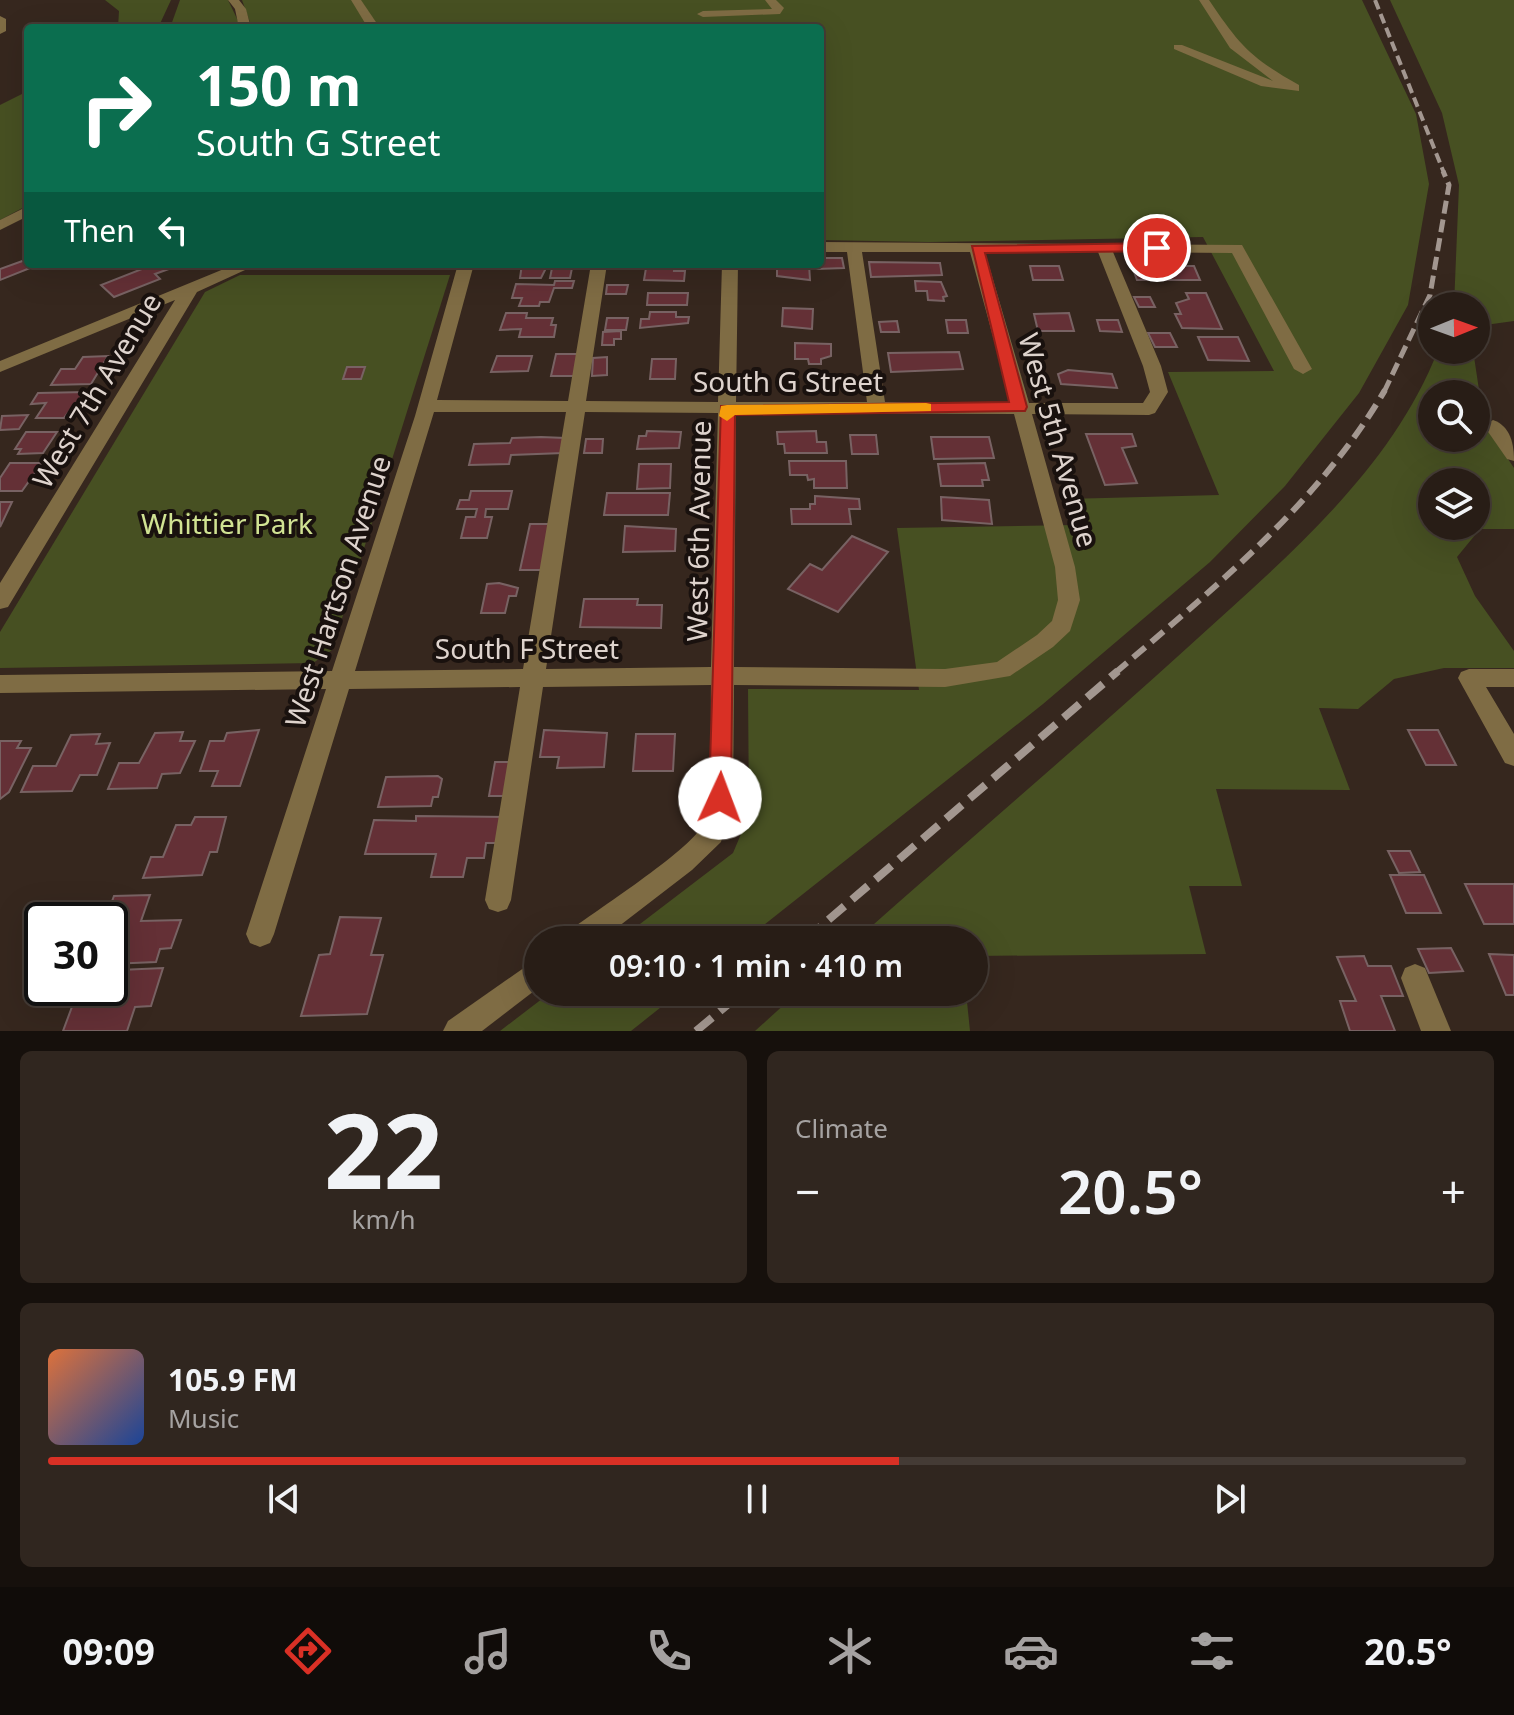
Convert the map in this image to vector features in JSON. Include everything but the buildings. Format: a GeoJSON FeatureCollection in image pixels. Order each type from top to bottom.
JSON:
{"type":"FeatureCollection","features":[{"type":"Feature","properties":{"kind":"street"},"geometry":{"type":"LineString","coordinates":[[233,0],[240,9],[244,24]]}},
{"type":"Feature","properties":{"kind":"street"},"geometry":{"type":"LineString","coordinates":[[356,0],[371,24]]}},
{"type":"Feature","properties":{"kind":"street"},"geometry":{"type":"LineString","coordinates":[[703,14],[776,12],[778,8],[770,0]]}},
{"type":"Feature","properties":{"kind":"street"},"geometry":{"type":"LineString","coordinates":[[1178,47],[1265,83],[1295,88],[1260,68],[1234,46],[1204,0]]}},
{"type":"Feature","properties":{"kind":"street"},"geometry":{"type":"LineString","coordinates":[[0,19],[0,31]]}},
{"type":"Feature","properties":{"kind":"street"},"geometry":{"type":"LineString","coordinates":[[0,226],[24,212]]}},
{"type":"Feature","properties":{"kind":"street"},"geometry":{"type":"LineString","coordinates":[[824,247],[1237,248],[1303,369]]}},
{"type":"Feature","properties":{"kind":"street"},"geometry":{"type":"LineString","coordinates":[[854,248],[877,408]]}},
{"type":"Feature","properties":{"kind":"street","name":"South G Street"},"geometry":{"type":"LineString","coordinates":[[427,406],[727,410],[1149,409],[1159,392],[1152,366],[1104,248]]}},
{"type":"Feature","properties":{"kind":"street","name":"West 5th Avenue"},"geometry":{"type":"LineString","coordinates":[[977,249],[1065,567],[1069,600],[1062,625],[1045,641]]}},
{"type":"Feature","properties":{"kind":"street"},"geometry":{"type":"LineString","coordinates":[[0,367],[241,268]]}},
{"type":"Feature","properties":{"kind":"street","name":"West Hartson Avenue"},"geometry":{"type":"LineString","coordinates":[[260,934],[427,406],[465,268]]}},
{"type":"Feature","properties":{"kind":"street"},"geometry":{"type":"LineString","coordinates":[[498,900],[598,268]]}},
{"type":"Feature","properties":{"kind":"street","name":"West 6th Avenue"},"geometry":{"type":"LineString","coordinates":[[598,926],[683,862],[712,834],[720,798],[730,268]]}},
{"type":"Feature","properties":{"kind":"street","name":"West 7th Avenue"},"geometry":{"type":"LineString","coordinates":[[0,601],[190,290]]}},
{"type":"Feature","properties":{"kind":"street"},"geometry":{"type":"LineString","coordinates":[[1493,426],[1514,455]]}},
{"type":"Feature","properties":{"kind":"street","name":"South F Street"},"geometry":{"type":"LineString","coordinates":[[0,684],[535,677],[945,678],[1002,670],[1045,641]]}},
{"type":"Feature","properties":{"kind":"street"},"geometry":{"type":"LineString","coordinates":[[1514,678],[1469,678],[1514,756]]}},
{"type":"Feature","properties":{"kind":"street"},"geometry":{"type":"LineString","coordinates":[[1415,978],[1436,1031]]}},
{"type":"Feature","properties":{"kind":"street"},"geometry":{"type":"LineString","coordinates":[[458,1031],[524,982]]}},
{"type":"Feature","properties":{"kind":"green space"},"geometry":{"type":"Polygon","coordinates":[[[105,0],[171,0],[160,24],[118,24],[119,11],[105,0]]]}},
{"type":"Feature","properties":{"kind":"green space"},"geometry":{"type":"Polygon","coordinates":[[[180,0],[228,0],[240,24],[171,24],[180,0]]]}},
{"type":"Feature","properties":{"kind":"green space"},"geometry":{"type":"Polygon","coordinates":[[[242,0],[1362,0],[1416,114],[1429,184],[1408,305],[1359,393],[1285,486],[1210,562],[1043,704],[763,926],[637,926],[733,853],[749,815],[748,689],[919,690],[897,528],[1074,525],[1066,499],[1219,495],[1168,372],[1274,371],[1203,237],[929,242],[824,240],[824,24],[251,24],[242,0]]]}},
{"type":"Feature","properties":{"kind":"green space"},"geometry":{"type":"Polygon","coordinates":[[[1390,0],[1514,0],[1514,321],[1490,324],[1490,292],[1455,292],[1459,185],[1442,113],[1390,0]]]}},
{"type":"Feature","properties":{"kind":"green space"},"geometry":{"type":"Polygon","coordinates":[[[24,93],[24,207],[0,220],[0,105],[24,93]]]}},
{"type":"Feature","properties":{"kind":"green space","name":"Whittier Park"},"geometry":{"type":"Polygon","coordinates":[[[240,275],[450,275],[332,650],[313,663],[0,668],[0,632],[205,292],[240,275]]]}},
{"type":"Feature","properties":{"kind":"green space"},"geometry":{"type":"Polygon","coordinates":[[[1432,364],[1475,364],[1478,380],[1424,380],[1432,364]]]}},
{"type":"Feature","properties":{"kind":"green space"},"geometry":{"type":"Polygon","coordinates":[[[1418,394],[1418,452],[1490,452],[1490,432],[1514,468],[1514,529],[1490,529],[1490,468],[1418,468],[1418,540],[1471,540],[1457,557],[1475,596],[1514,651],[1514,668],[1444,668],[1394,679],[1358,709],[1319,708],[1350,790],[1216,789],[1242,886],[1189,886],[1206,954],[988,956],[988,926],[872,926],[1259,582],[1330,512],[1392,436],[1418,394]]]}},
{"type":"Feature","properties":{"kind":"green space"},"geometry":{"type":"Polygon","coordinates":[[[533,1006],[662,1006],[631,1031],[500,1031],[533,1006]]]}},
{"type":"Feature","properties":{"kind":"green space"},"geometry":{"type":"Polygon","coordinates":[[[783,1006],[967,1006],[970,1031],[755,1031],[783,1006]]]}},
{"type":"Feature","properties":{"kind":"railway"},"geometry":{"type":"LineString","coordinates":[[1375,0],[1444,173]]}},
{"type":"Feature","properties":{"kind":"railway"},"geometry":{"type":"LineString","coordinates":[[1385,390],[1430,295],[1449,185],[1443,171]]}},
{"type":"Feature","properties":{"kind":"railway"},"geometry":{"type":"LineString","coordinates":[[1115,673],[1226,576],[1296,507],[1329,470],[1385,390]]}},
{"type":"Feature","properties":{"kind":"railway"},"geometry":{"type":"LineString","coordinates":[[821,926],[1118,671]]}},
{"type":"Feature","properties":{"kind":"railway"},"geometry":{"type":"LineString","coordinates":[[696,1031],[726,1006]]}},
{"type":"Feature","properties":{"kind":"slow traffic"},"geometry":{"type":"LineString","coordinates":[[727,416],[727,410],[926,408]]}},
{"type":"Feature","properties":{"kind":"route"},"geometry":{"type":"LineString","coordinates":[[720,798],[727,410],[1019,407],[977,249],[1157,248]]}}]}
